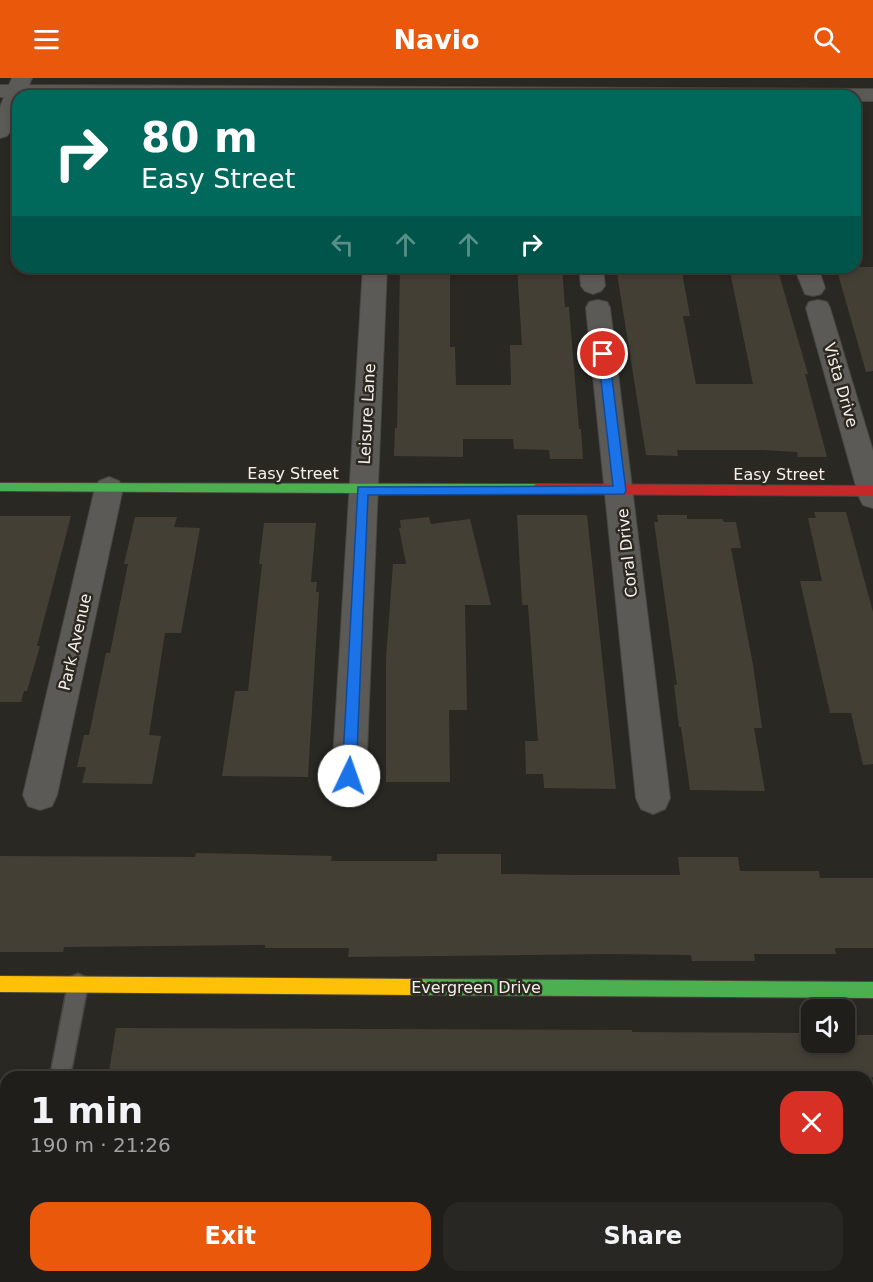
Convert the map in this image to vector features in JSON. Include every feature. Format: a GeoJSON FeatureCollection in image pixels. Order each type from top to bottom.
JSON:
{"type":"FeatureCollection","features":[{"type":"Feature","properties":{"kind":"street"},"geometry":{"type":"LineString","coordinates":[[13,87],[204,85],[384,89],[752,90]]}},
{"type":"Feature","properties":{"kind":"street"},"geometry":{"type":"LineString","coordinates":[[0,132],[12,90]]}},
{"type":"Feature","properties":{"kind":"street","name":"Leisure Lane"},"geometry":{"type":"LineString","coordinates":[[349,776],[375,273]]}},
{"type":"Feature","properties":{"kind":"street","name":"Coral Drive"},"geometry":{"type":"LineString","coordinates":[[594,287],[620,491],[653,798]]}},
{"type":"Feature","properties":{"kind":"street","name":"Vista Drive"},"geometry":{"type":"LineString","coordinates":[[812,288],[872,493]]}},
{"type":"Feature","properties":{"kind":"street","name":"Easy Street"},"geometry":{"type":"LineString","coordinates":[[0,487],[872,493]]}},
{"type":"Feature","properties":{"kind":"street","name":"Park Avenue"},"geometry":{"type":"LineString","coordinates":[[40,795],[109,488]]}},
{"type":"Feature","properties":{"kind":"street","name":"Evergreen Drive"},"geometry":{"type":"LineString","coordinates":[[0,984],[873,990]]}},
{"type":"Feature","properties":{"kind":"lane"},"geometry":{"type":"LineString","coordinates":[[61,1071],[78,984]]}},
{"type":"Feature","properties":{"kind":"building"},"geometry":{"type":"Polygon","coordinates":[[[861,267],[873,267],[873,371],[866,372],[838,273],[861,273],[861,267]]]}},
{"type":"Feature","properties":{"kind":"building"},"geometry":{"type":"Polygon","coordinates":[[[400,273],[450,273],[450,347],[455,347],[456,385],[511,385],[510,345],[522,345],[517,273],[562,273],[565,307],[569,307],[583,459],[550,459],[549,450],[514,449],[513,439],[463,439],[463,457],[394,456],[395,428],[397,428],[400,273]]]}},
{"type":"Feature","properties":{"kind":"building"},"geometry":{"type":"Polygon","coordinates":[[[617,273],[682,273],[690,316],[683,316],[696,384],[753,384],[730,273],[779,273],[808,374],[805,374],[827,457],[798,457],[797,452],[761,450],[677,450],[678,456],[646,455],[617,273]]]}},
{"type":"Feature","properties":{"kind":"building"},"geometry":{"type":"Polygon","coordinates":[[[814,512],[846,512],[873,612],[873,764],[863,765],[851,713],[830,713],[800,581],[822,581],[808,518],[816,518],[814,512]]]}},
{"type":"Feature","properties":{"kind":"building"},"geometry":{"type":"Polygon","coordinates":[[[517,515],[587,515],[616,789],[544,788],[543,774],[526,774],[525,741],[538,741],[528,605],[522,605],[517,515]]]}},
{"type":"Feature","properties":{"kind":"building"},"geometry":{"type":"Polygon","coordinates":[[[657,515],[687,515],[687,519],[722,519],[724,522],[736,522],[741,548],[731,548],[753,665],[762,728],[754,728],[765,791],[690,790],[681,727],[679,727],[674,685],[677,685],[654,522],[658,522],[657,515]]]}},
{"type":"Feature","properties":{"kind":"building"},"geometry":{"type":"Polygon","coordinates":[[[0,516],[71,516],[37,646],[40,646],[27,691],[24,691],[21,702],[0,702],[0,516]]]}},
{"type":"Feature","properties":{"kind":"building"},"geometry":{"type":"Polygon","coordinates":[[[135,517],[177,517],[174,527],[200,528],[181,633],[165,633],[149,735],[161,736],[152,784],[82,783],[86,767],[77,767],[84,735],[89,735],[106,653],[110,653],[128,564],[124,564],[135,517]]]}},
{"type":"Feature","properties":{"kind":"building"},"geometry":{"type":"Polygon","coordinates":[[[429,517],[431,524],[470,519],[491,605],[465,605],[467,710],[449,710],[450,782],[386,782],[386,658],[393,564],[406,564],[399,528],[401,528],[400,520],[429,517]]]}},
{"type":"Feature","properties":{"kind":"building"},"geometry":{"type":"Polygon","coordinates":[[[264,523],[316,523],[311,582],[317,582],[316,592],[319,592],[308,777],[222,776],[235,691],[248,691],[262,564],[259,564],[264,523]]]}},
{"type":"Feature","properties":{"kind":"building"},"geometry":{"type":"Polygon","coordinates":[[[196,853],[332,856],[331,861],[437,861],[437,854],[501,854],[501,874],[580,875],[680,875],[678,857],[738,857],[740,871],[819,871],[820,878],[873,878],[873,948],[835,948],[836,954],[754,954],[755,961],[692,961],[691,955],[608,954],[348,957],[349,948],[265,948],[265,945],[64,947],[63,952],[0,952],[0,856],[195,857],[196,853]]]}},
{"type":"Feature","properties":{"kind":"building"},"geometry":{"type":"Polygon","coordinates":[[[116,1028],[801,1033],[801,1053],[855,1053],[855,1035],[873,1035],[873,1071],[109,1071],[116,1028]]]}},
{"type":"Feature","properties":{"kind":"traffic: fast"},"geometry":{"type":"LineString","coordinates":[[0,487],[536,489]]}},
{"type":"Feature","properties":{"kind":"traffic: fast"},"geometry":{"type":"LineString","coordinates":[[419,987],[873,990]]}},
{"type":"Feature","properties":{"kind":"traffic: slow"},"geometry":{"type":"LineString","coordinates":[[0,984],[419,987]]}},
{"type":"Feature","properties":{"kind":"traffic: jam"},"geometry":{"type":"LineString","coordinates":[[536,489],[873,491]]}},
{"type":"Feature","properties":{"kind":"route"},"geometry":{"type":"LineString","coordinates":[[349,776],[362,490],[620,491],[603,354]]}}]}
